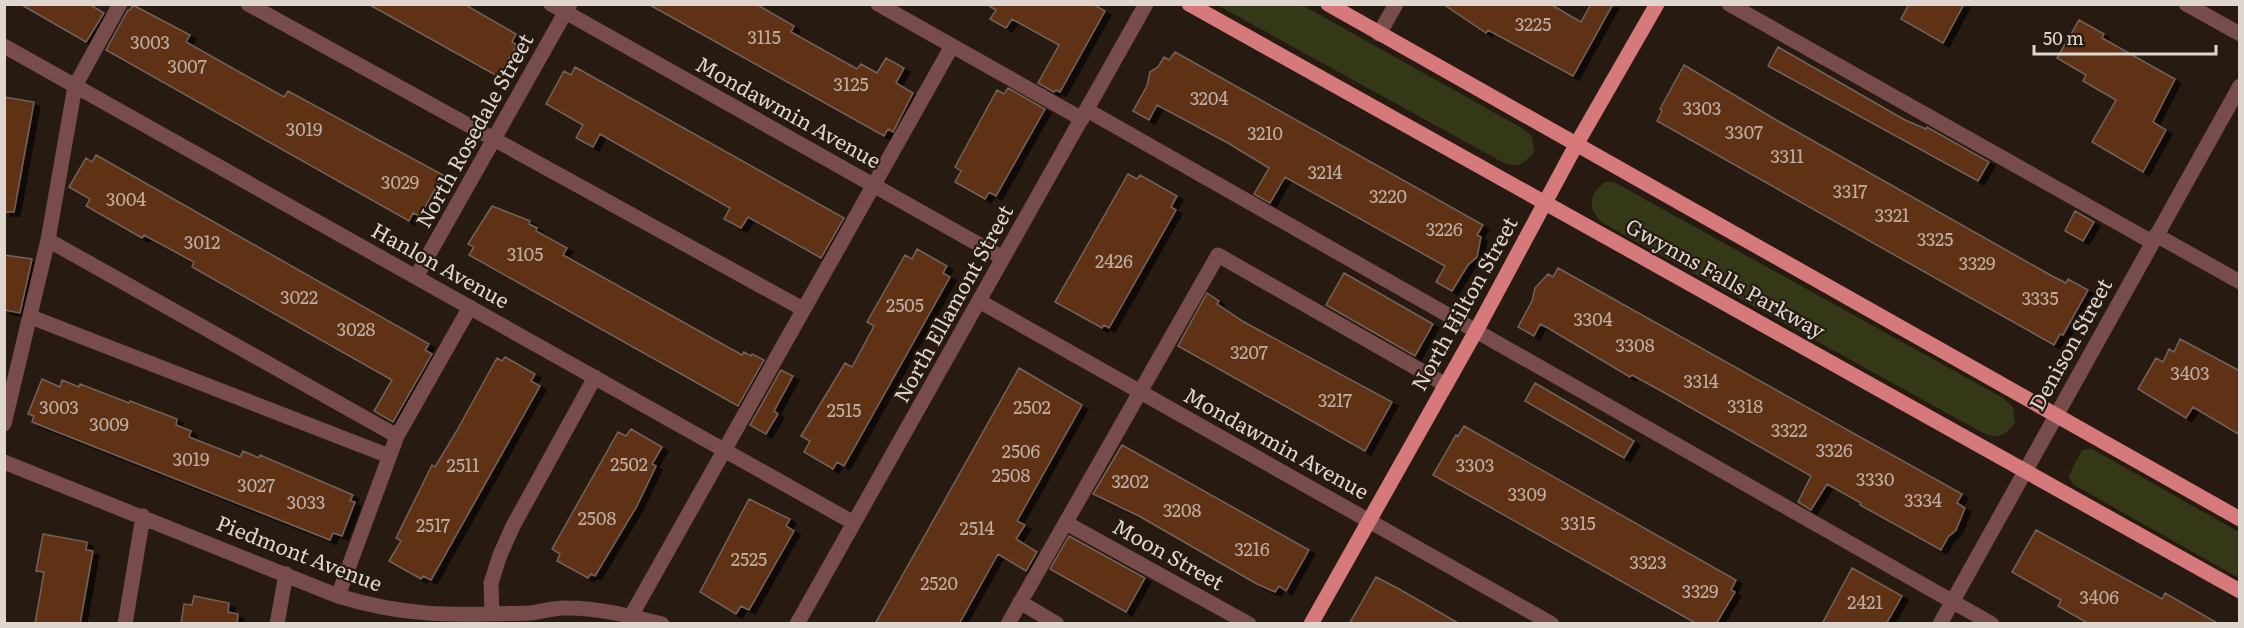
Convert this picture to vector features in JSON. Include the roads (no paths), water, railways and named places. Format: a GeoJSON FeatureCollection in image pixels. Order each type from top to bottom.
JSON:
{"type":"FeatureCollection","features":[{"type":"Feature","properties":{"kind":"main road","name":"Gwynns Falls Parkway"},"geometry":{"type":"LineString","coordinates":[[1189,4],[2240,591]]}},
{"type":"Feature","properties":{"kind":"main road","name":"Gwynns Falls Parkway"},"geometry":{"type":"LineString","coordinates":[[1328,4],[2240,519]]}},
{"type":"Feature","properties":{"kind":"main road","name":"North Hilton Street"},"geometry":{"type":"LineString","coordinates":[[1311,624],[1476,331],[1576,145],[1657,4]]}},
{"type":"Feature","properties":{"kind":"street"},"geometry":{"type":"LineString","coordinates":[[4,424],[48,240],[75,86],[120,4]]}},
{"type":"Feature","properties":{"kind":"street"},"geometry":{"type":"LineString","coordinates":[[248,4],[803,309]]}},
{"type":"Feature","properties":{"kind":"street"},"geometry":{"type":"LineString","coordinates":[[878,4],[952,46],[1085,115],[1476,331],[1992,624]]}},
{"type":"Feature","properties":{"kind":"street","name":"North Ellamont Street"},"geometry":{"type":"LineString","coordinates":[[797,624],[1146,4]]}},
{"type":"Feature","properties":{"kind":"street"},"geometry":{"type":"LineString","coordinates":[[1379,34],[1396,4]]}},
{"type":"Feature","properties":{"kind":"street"},"geometry":{"type":"LineString","coordinates":[[1730,4],[2154,239],[2240,282]]}},
{"type":"Feature","properties":{"kind":"street"},"geometry":{"type":"LineString","coordinates":[[2186,4],[2240,34]]}},
{"type":"Feature","properties":{"kind":"street","name":"North Rosedale Street"},"geometry":{"type":"LineString","coordinates":[[416,277],[494,140],[562,7]]}},
{"type":"Feature","properties":{"kind":"street","name":"Mondawmin Avenue"},"geometry":{"type":"LineString","coordinates":[[562,7],[1003,258]]}},
{"type":"Feature","properties":{"kind":"street","name":"Hanlon Avenue"},"geometry":{"type":"LineString","coordinates":[[4,46],[854,523]]}},
{"type":"Feature","properties":{"kind":"street"},"geometry":{"type":"LineString","coordinates":[[631,616],[952,46]]}},
{"type":"Feature","properties":{"kind":"street","name":"Denison Street"},"geometry":{"type":"LineString","coordinates":[[1940,624],[2240,86]]}},
{"type":"Feature","properties":{"kind":"street"},"geometry":{"type":"LineString","coordinates":[[48,240],[397,436]]}},
{"type":"Feature","properties":{"kind":"street"},"geometry":{"type":"LineString","coordinates":[[1008,624],[1218,255],[1446,385]]}},
{"type":"Feature","properties":{"kind":"street","name":"Mondawmin Avenue"},"geometry":{"type":"LineString","coordinates":[[979,301],[1552,624]]}},
{"type":"Feature","properties":{"kind":"street"},"geometry":{"type":"LineString","coordinates":[[338,596],[397,436],[470,307]]}},
{"type":"Feature","properties":{"kind":"street"},"geometry":{"type":"LineString","coordinates":[[31,317],[389,456]]}},
{"type":"Feature","properties":{"kind":"street"},"geometry":{"type":"LineString","coordinates":[[492,614],[491,583],[500,555],[513,526],[595,377]]}},
{"type":"Feature","properties":{"kind":"street","name":"Piedmont Avenue"},"geometry":{"type":"LineString","coordinates":[[4,462],[338,596],[405,612],[446,616],[536,612],[564,607],[631,616],[662,624]]}},
{"type":"Feature","properties":{"kind":"street"},"geometry":{"type":"LineString","coordinates":[[125,624],[143,516]]}},
{"type":"Feature","properties":{"kind":"street","name":"Moon Street"},"geometry":{"type":"LineString","coordinates":[[1065,523],[1250,624]]}},
{"type":"Feature","properties":{"kind":"street"},"geometry":{"type":"LineString","coordinates":[[277,624],[286,574]]}},
{"type":"Feature","properties":{"kind":"street"},"geometry":{"type":"LineString","coordinates":[[1020,602],[1057,624]]}}]}
